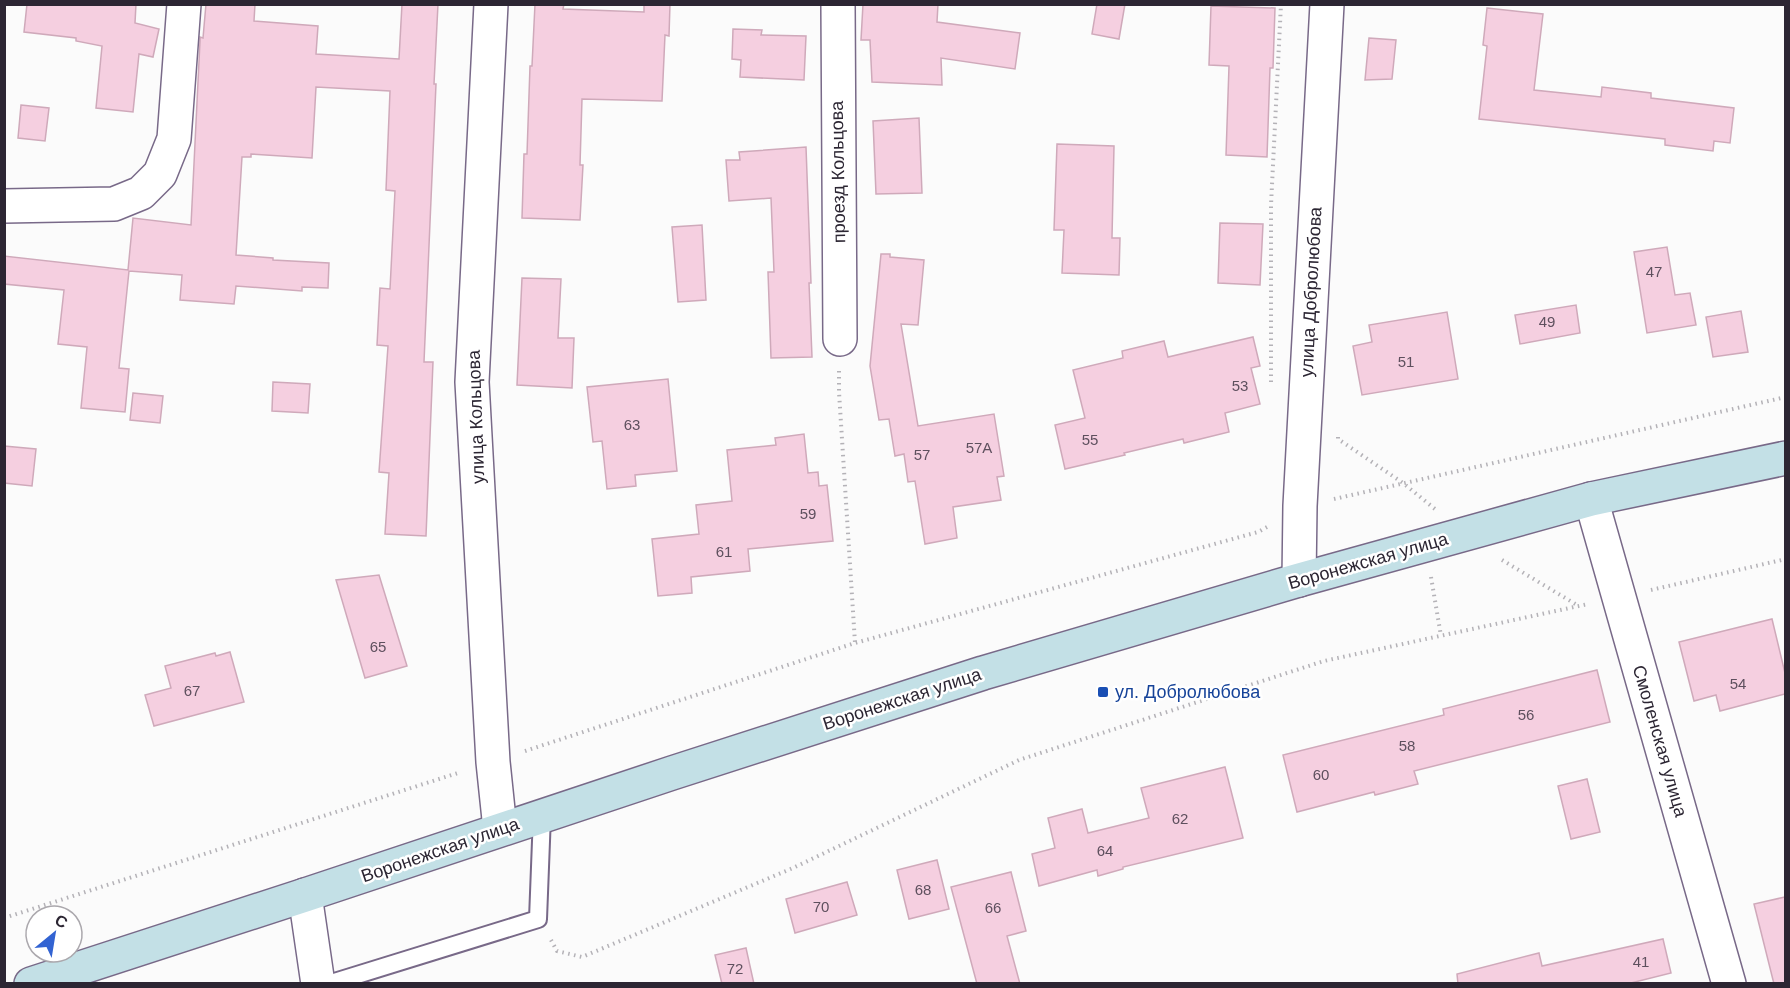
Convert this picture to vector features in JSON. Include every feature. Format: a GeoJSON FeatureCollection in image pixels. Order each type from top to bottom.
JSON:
{"type":"FeatureCollection","features":[{"type":"Feature","properties":{"kind":"street"},"geometry":{"type":"LineString","coordinates":[[4,206],[114,204],[141,193],[160,174],[174,139],[184,4]]}},
{"type":"Feature","properties":{"kind":"street","name":"улица Кольцова"},"geometry":{"type":"LineString","coordinates":[[491,4],[472,382],[493,762],[500,829]]}},
{"type":"Feature","properties":{"kind":"street","name":"проезд Кольцова"},"geometry":{"type":"LineString","coordinates":[[838,4],[840,339]]}},
{"type":"Feature","properties":{"kind":"street","name":"улица Добролюбова"},"geometry":{"type":"LineString","coordinates":[[1299,580],[1300,506],[1327,4]]}},
{"type":"Feature","properties":{"kind":"street","name":"Воронежская улица"},"geometry":{"type":"LineString","coordinates":[[31,984],[542,815],[983,673],[1299,580],[1591,499],[1785,458]]}},
{"type":"Feature","properties":{"kind":"street","name":"Смоленская улица"},"geometry":{"type":"LineString","coordinates":[[1591,499],[1729,984]]}},
{"type":"Feature","properties":{"kind":"street"},"geometry":{"type":"LineString","coordinates":[[305,895],[318,984]]}},
{"type":"Feature","properties":{"kind":"lane"},"geometry":{"type":"LineString","coordinates":[[328,984],[538,919],[542,815]]}},
{"type":"Feature","properties":{"kind":"path"},"geometry":{"type":"LineString","coordinates":[[1270,382],[1271,205],[1281,4]]}},
{"type":"Feature","properties":{"kind":"path"},"geometry":{"type":"LineString","coordinates":[[840,339],[839,392],[855,643]]}},
{"type":"Feature","properties":{"kind":"path"},"geometry":{"type":"LineString","coordinates":[[4,918],[493,762],[855,643],[1258,532],[1300,506],[1785,398]]}},
{"type":"Feature","properties":{"kind":"path"},"geometry":{"type":"LineString","coordinates":[[1339,427],[1338,439],[1403,483],[1436,510]]}},
{"type":"Feature","properties":{"kind":"path"},"geometry":{"type":"LineString","coordinates":[[1500,558],[1578,606]]}},
{"type":"Feature","properties":{"kind":"path"},"geometry":{"type":"LineString","coordinates":[[538,919],[557,951],[582,957],[793,868],[1019,760],[1324,661],[1785,559]]}},
{"type":"Feature","properties":{"kind":"path"},"geometry":{"type":"LineString","coordinates":[[1429,566],[1441,636]]}},
{"type":"Feature","properties":{"kind":"building"},"geometry":{"type":"Polygon","coordinates":[[[27,4],[136,4],[135,23],[159,29],[153,57],[139,54],[133,112],[96,108],[102,46],[76,41],[76,38],[24,32],[27,4]]]}},
{"type":"Feature","properties":{"kind":"building"},"geometry":{"type":"Polygon","coordinates":[[[206,4],[255,4],[254,21],[318,26],[316,54],[399,59],[402,4],[438,4],[424,362],[433,362],[426,536],[385,534],[389,473],[379,472],[388,346],[377,345],[380,288],[390,289],[395,191],[386,190],[390,91],[316,87],[312,158],[251,154],[251,157],[242,157],[236,255],[273,258],[273,260],[329,263],[328,288],[302,287],[302,291],[236,286],[234,304],[180,300],[182,275],[129,271],[119,368],[129,369],[125,412],[81,408],[87,347],[58,344],[64,290],[4,284],[4,256],[128,270],[133,218],[191,225],[200,37],[203,38],[206,4]]]}},
{"type":"Feature","properties":{"kind":"building"},"geometry":{"type":"Polygon","coordinates":[[[535,4],[564,4],[563,9],[644,12],[644,4],[670,4],[669,36],[665,35],[662,101],[582,99],[580,165],[583,165],[580,220],[522,218],[524,154],[527,154],[535,4]]]}},
{"type":"Feature","properties":{"kind":"building"},"geometry":{"type":"Polygon","coordinates":[[[863,4],[938,4],[937,22],[1020,33],[1015,69],[941,58],[942,85],[872,82],[870,40],[861,40],[863,4]]]}},
{"type":"Feature","properties":{"kind":"building"},"geometry":{"type":"Polygon","coordinates":[[[1097,4],[1125,4],[1119,39],[1092,34],[1097,4]]]}},
{"type":"Feature","properties":{"kind":"building"},"geometry":{"type":"Polygon","coordinates":[[[1211,6],[1275,8],[1267,157],[1226,155],[1229,66],[1209,65],[1211,6]]]}},
{"type":"Feature","properties":{"kind":"building"},"geometry":{"type":"Polygon","coordinates":[[[1487,8],[1543,14],[1534,90],[1601,97],[1602,87],[1651,93],[1651,98],[1734,108],[1730,143],[1714,141],[1713,151],[1665,145],[1665,139],[1479,119],[1487,46],[1483,45],[1487,8]]]}},
{"type":"Feature","properties":{"kind":"building"},"geometry":{"type":"Polygon","coordinates":[[[733,29],[762,30],[761,35],[806,36],[804,80],[740,77],[741,60],[732,59],[733,29]]]}},
{"type":"Feature","properties":{"kind":"building"},"geometry":{"type":"Polygon","coordinates":[[[1369,38],[1396,40],[1392,79],[1365,80],[1369,38]]]}},
{"type":"Feature","properties":{"kind":"building"},"geometry":{"type":"Polygon","coordinates":[[[21,105],[49,108],[45,141],[18,138],[21,105]]]}},
{"type":"Feature","properties":{"kind":"building"},"geometry":{"type":"Polygon","coordinates":[[[919,118],[922,193],[876,194],[873,121],[919,118]]]}},
{"type":"Feature","properties":{"kind":"building"},"geometry":{"type":"Polygon","coordinates":[[[1057,144],[1114,146],[1112,238],[1120,238],[1119,275],[1062,273],[1064,230],[1054,230],[1057,144]]]}},
{"type":"Feature","properties":{"kind":"building"},"geometry":{"type":"Polygon","coordinates":[[[806,147],[812,357],[771,358],[768,272],[774,272],[771,198],[729,201],[726,160],[740,160],[739,152],[806,147]]]}},
{"type":"Feature","properties":{"kind":"building"},"geometry":{"type":"Polygon","coordinates":[[[1220,223],[1263,224],[1260,285],[1218,283],[1220,223]]]}},
{"type":"Feature","properties":{"kind":"building"},"geometry":{"type":"Polygon","coordinates":[[[702,225],[706,300],[678,302],[672,227],[702,225]]]}},
{"type":"Feature","properties":{"kind":"building"},"geometry":{"type":"Polygon","coordinates":[[[1667,247],[1675,295],[1690,293],[1696,325],[1647,333],[1634,252],[1667,247]]]}},
{"type":"Feature","properties":{"kind":"building"},"geometry":{"type":"Polygon","coordinates":[[[881,254],[924,260],[918,325],[901,324],[918,426],[994,414],[1004,476],[997,477],[1001,500],[953,507],[957,538],[925,544],[915,481],[908,482],[904,454],[895,456],[889,419],[879,420],[870,366],[881,254]]]}},
{"type":"Feature","properties":{"kind":"building"},"geometry":{"type":"Polygon","coordinates":[[[522,278],[561,279],[558,338],[574,338],[572,388],[517,385],[522,278]]]}},
{"type":"Feature","properties":{"kind":"building"},"geometry":{"type":"Polygon","coordinates":[[[1576,305],[1580,333],[1520,344],[1515,315],[1576,305]]]}},
{"type":"Feature","properties":{"kind":"building"},"geometry":{"type":"Polygon","coordinates":[[[1741,311],[1748,352],[1713,357],[1706,317],[1741,311]]]}},
{"type":"Feature","properties":{"kind":"building"},"geometry":{"type":"Polygon","coordinates":[[[1447,312],[1458,379],[1362,395],[1353,346],[1372,342],[1369,325],[1447,312]]]}},
{"type":"Feature","properties":{"kind":"building"},"geometry":{"type":"Polygon","coordinates":[[[1253,337],[1260,366],[1251,368],[1260,404],[1225,413],[1229,432],[1184,443],[1183,439],[1065,469],[1055,425],[1085,418],[1073,370],[1123,358],[1122,351],[1164,341],[1168,357],[1253,337]]]}},
{"type":"Feature","properties":{"kind":"building"},"geometry":{"type":"Polygon","coordinates":[[[668,379],[677,471],[635,475],[636,486],[607,489],[602,441],[593,442],[587,387],[668,379]]]}},
{"type":"Feature","properties":{"kind":"building"},"geometry":{"type":"Polygon","coordinates":[[[273,382],[310,384],[308,413],[272,411],[273,382]]]}},
{"type":"Feature","properties":{"kind":"building"},"geometry":{"type":"Polygon","coordinates":[[[133,393],[163,396],[160,423],[130,420],[133,393]]]}},
{"type":"Feature","properties":{"kind":"building"},"geometry":{"type":"Polygon","coordinates":[[[804,434],[808,473],[818,472],[819,486],[827,485],[833,541],[748,549],[750,571],[691,577],[692,593],[658,596],[652,539],[699,534],[696,505],[732,501],[727,450],[776,445],[775,438],[804,434]]]}},
{"type":"Feature","properties":{"kind":"building"},"geometry":{"type":"Polygon","coordinates":[[[4,446],[36,449],[32,486],[4,483],[4,446]]]}},
{"type":"Feature","properties":{"kind":"building"},"geometry":{"type":"Polygon","coordinates":[[[379,575],[407,666],[365,678],[336,580],[379,575]]]}},
{"type":"Feature","properties":{"kind":"building"},"geometry":{"type":"Polygon","coordinates":[[[1772,619],[1785,673],[1785,694],[1720,711],[1716,695],[1694,701],[1679,642],[1772,619]]]}},
{"type":"Feature","properties":{"kind":"building"},"geometry":{"type":"Polygon","coordinates":[[[230,652],[244,702],[154,726],[145,695],[171,688],[165,666],[215,653],[216,656],[230,652]]]}},
{"type":"Feature","properties":{"kind":"building"},"geometry":{"type":"Polygon","coordinates":[[[1597,670],[1610,722],[1414,771],[1418,784],[1375,795],[1374,792],[1297,812],[1283,755],[1444,715],[1443,709],[1597,670]]]}},
{"type":"Feature","properties":{"kind":"building"},"geometry":{"type":"Polygon","coordinates":[[[1225,767],[1243,838],[1123,867],[1123,869],[1098,876],[1097,870],[1039,886],[1032,854],[1055,848],[1048,818],[1082,809],[1088,833],[1149,818],[1141,788],[1225,767]]]}},
{"type":"Feature","properties":{"kind":"building"},"geometry":{"type":"Polygon","coordinates":[[[1587,779],[1600,832],[1571,839],[1558,786],[1587,779]]]}},
{"type":"Feature","properties":{"kind":"building"},"geometry":{"type":"Polygon","coordinates":[[[937,860],[949,909],[909,919],[897,870],[937,860]]]}},
{"type":"Feature","properties":{"kind":"building"},"geometry":{"type":"Polygon","coordinates":[[[1011,872],[1026,931],[1007,936],[1020,984],[977,984],[951,887],[1011,872]]]}},
{"type":"Feature","properties":{"kind":"building"},"geometry":{"type":"Polygon","coordinates":[[[847,882],[857,915],[795,933],[786,899],[847,882]]]}},
{"type":"Feature","properties":{"kind":"building"},"geometry":{"type":"Polygon","coordinates":[[[1785,897],[1785,984],[1774,984],[1754,904],[1785,897]]]}},
{"type":"Feature","properties":{"kind":"building"},"geometry":{"type":"Polygon","coordinates":[[[1663,939],[1671,973],[1627,984],[1458,984],[1457,974],[1539,953],[1542,966],[1663,939]]]}},
{"type":"Feature","properties":{"kind":"building"},"geometry":{"type":"Polygon","coordinates":[[[746,948],[754,984],[722,984],[715,955],[746,948]]]}},
{"type":"Feature","properties":{"kind":"place","name":"ул. Добролюбова"},"geometry":{"type":"Point","coordinates":[1103,692]}}]}
